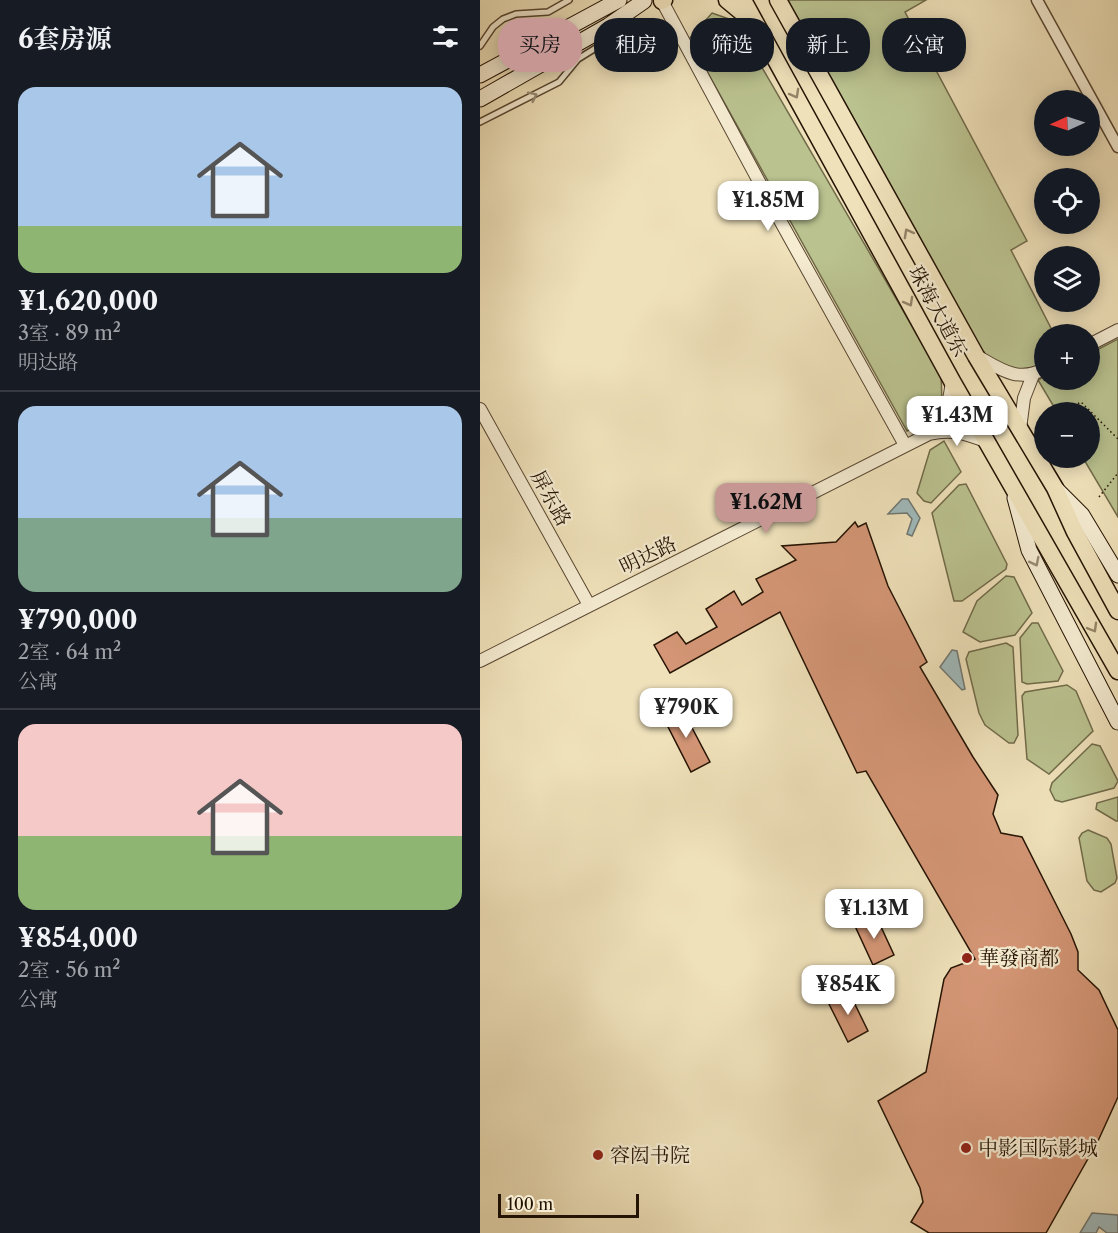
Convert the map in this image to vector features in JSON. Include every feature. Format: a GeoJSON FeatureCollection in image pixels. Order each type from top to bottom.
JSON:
{"type":"FeatureCollection","features":[{"type":"Feature","properties":{"kind":"highway"},"geometry":{"type":"LineString","coordinates":[[728,0],[749,18]]}},
{"type":"Feature","properties":{"kind":"highway","name":"珠海大道东"},"geometry":{"type":"LineString","coordinates":[[743,0],[753,18]]}},
{"type":"Feature","properties":{"kind":"highway","name":"珠海大道东"},"geometry":{"type":"LineString","coordinates":[[782,4],[976,356],[1055,488],[1074,532],[1118,611]]}},
{"type":"Feature","properties":{"kind":"highway","name":"珠海大道东"},"geometry":{"type":"LineString","coordinates":[[774,56],[985,441],[1118,671]]}},
{"type":"Feature","properties":{"kind":"main road"},"geometry":{"type":"LineString","coordinates":[[480,65],[602,0]]}},
{"type":"Feature","properties":{"kind":"main road"},"geometry":{"type":"LineString","coordinates":[[480,75],[619,0]]}},
{"type":"Feature","properties":{"kind":"main road"},"geometry":{"type":"LineString","coordinates":[[480,99],[608,26],[641,0]]}},
{"type":"Feature","properties":{"kind":"main road"},"geometry":{"type":"LineString","coordinates":[[480,87],[641,0],[653,4],[663,0]]}},
{"type":"Feature","properties":{"kind":"main road"},"geometry":{"type":"LineString","coordinates":[[1011,486],[1029,550],[1118,722]]}},
{"type":"Feature","properties":{"kind":"main road"},"geometry":{"type":"LineString","coordinates":[[1055,488],[1082,515],[1118,575]]}},
{"type":"Feature","properties":{"kind":"street"},"geometry":{"type":"LineString","coordinates":[[663,0],[777,215],[906,445]]}},
{"type":"Feature","properties":{"kind":"street"},"geometry":{"type":"LineString","coordinates":[[1037,0],[1118,147]]}},
{"type":"Feature","properties":{"kind":"street"},"geometry":{"type":"LineString","coordinates":[[1100,339],[1118,330]]}},
{"type":"Feature","properties":{"kind":"street"},"geometry":{"type":"LineString","coordinates":[[976,356],[1010,374],[1034,372]]}},
{"type":"Feature","properties":{"kind":"street"},"geometry":{"type":"LineString","coordinates":[[1020,430],[1024,398],[1034,379]]}},
{"type":"Feature","properties":{"kind":"street","name":"明达路"},"geometry":{"type":"LineString","coordinates":[[929,434],[942,420],[949,404],[952,381]]}},
{"type":"Feature","properties":{"kind":"street","name":"屏东路"},"geometry":{"type":"LineString","coordinates":[[480,409],[589,605]]}},
{"type":"Feature","properties":{"kind":"street","name":"明达路"},"geometry":{"type":"LineString","coordinates":[[480,661],[929,434],[946,430],[985,441]]}},
{"type":"Feature","properties":{"kind":"lane"},"geometry":{"type":"LineString","coordinates":[[480,46],[493,27],[503,19],[516,14],[548,12],[569,0]]}},
{"type":"Feature","properties":{"kind":"lane"},"geometry":{"type":"LineString","coordinates":[[480,122],[559,82],[578,59],[607,41],[641,0]]}},
{"type":"Feature","properties":{"kind":"path"},"geometry":{"type":"LineString","coordinates":[[1100,421],[1118,439]]}},
{"type":"Feature","properties":{"kind":"path"},"geometry":{"type":"LineString","coordinates":[[1099,497],[1118,473]]}},
{"type":"Feature","properties":{"kind":"green space"},"geometry":{"type":"Polygon","coordinates":[[[786,0],[926,0],[905,12],[908,18],[882,18],[882,72],[937,72],[1027,241],[1011,250],[1034,295],[1034,312],[1043,312],[1049,324],[1034,324],[1034,367],[1024,370],[1010,370],[978,353],[825,72],[870,72],[870,18],[796,18],[786,0]]]}},
{"type":"Feature","properties":{"kind":"green space"},"geometry":{"type":"Polygon","coordinates":[[[712,13],[726,18],[708,18],[712,13]]]}},
{"type":"Feature","properties":{"kind":"green space"},"geometry":{"type":"Polygon","coordinates":[[[707,72],[765,72],[941,376],[942,399],[938,412],[928,421],[907,431],[707,72]]]}},
{"type":"Feature","properties":{"kind":"green space"},"geometry":{"type":"Polygon","coordinates":[[[1118,339],[1118,517],[1089,468],[1100,468],[1100,402],[1051,402],[1044,390],[1100,390],[1100,348],[1118,339]]]}},
{"type":"Feature","properties":{"kind":"green space"},"geometry":{"type":"Polygon","coordinates":[[[944,441],[961,472],[931,503],[924,501],[917,493],[930,450],[944,441]]]}},
{"type":"Feature","properties":{"kind":"green space"},"geometry":{"type":"Polygon","coordinates":[[[966,484],[1007,564],[1006,569],[962,601],[954,601],[932,513],[959,485],[966,484]]]}},
{"type":"Feature","properties":{"kind":"green space"},"geometry":{"type":"Polygon","coordinates":[[[1006,576],[1014,577],[1032,613],[1015,635],[980,642],[963,632],[977,601],[1006,576]]]}},
{"type":"Feature","properties":{"kind":"green space"},"geometry":{"type":"Polygon","coordinates":[[[1032,623],[1038,623],[1063,671],[1058,681],[1027,684],[1022,682],[1020,638],[1032,623]]]}},
{"type":"Feature","properties":{"kind":"green space"},"geometry":{"type":"Polygon","coordinates":[[[1006,643],[1013,647],[1018,735],[1014,743],[1009,743],[985,725],[979,713],[966,659],[969,652],[1006,643]]]}},
{"type":"Feature","properties":{"kind":"green space"},"geometry":{"type":"Polygon","coordinates":[[[1067,685],[1076,691],[1093,731],[1049,774],[1027,759],[1022,696],[1025,692],[1067,685]]]}},
{"type":"Feature","properties":{"kind":"green space"},"geometry":{"type":"Polygon","coordinates":[[[1092,744],[1100,746],[1118,781],[1114,788],[1062,802],[1055,800],[1050,790],[1052,783],[1092,744]]]}},
{"type":"Feature","properties":{"kind":"green space"},"geometry":{"type":"Polygon","coordinates":[[[1118,797],[1118,821],[1096,809],[1097,803],[1118,797]]]}},
{"type":"Feature","properties":{"kind":"green space"},"geometry":{"type":"Polygon","coordinates":[[[1088,830],[1107,838],[1111,844],[1117,878],[1115,883],[1101,892],[1094,890],[1087,881],[1079,838],[1088,830]]]}},
{"type":"Feature","properties":{"kind":"water"},"geometry":{"type":"Polygon","coordinates":[[[902,499],[908,499],[920,518],[912,536],[907,534],[912,519],[907,513],[888,514],[902,499]]]}},
{"type":"Feature","properties":{"kind":"water"},"geometry":{"type":"Polygon","coordinates":[[[952,650],[957,651],[965,689],[962,690],[940,667],[952,650]]]}},
{"type":"Feature","properties":{"kind":"water"},"geometry":{"type":"Polygon","coordinates":[[[1092,1213],[1118,1215],[1118,1233],[1107,1233],[1099,1227],[1096,1233],[1080,1233],[1092,1213]]]}},
{"type":"Feature","properties":{"kind":"building"},"geometry":{"type":"Polygon","coordinates":[[[855,522],[858,527],[866,523],[888,586],[927,662],[920,667],[998,795],[993,814],[1001,833],[1022,837],[1071,934],[1078,952],[1078,970],[1099,990],[1118,1030],[1118,1097],[1098,1141],[1046,1233],[929,1233],[911,1222],[923,1202],[920,1188],[878,1101],[926,1072],[944,979],[951,968],[975,959],[866,771],[857,773],[780,612],[670,673],[654,645],[677,632],[686,644],[717,627],[706,609],[734,591],[742,605],[763,592],[756,579],[796,560],[782,546],[836,542],[855,522]]]}},
{"type":"Feature","properties":{"kind":"building"},"geometry":{"type":"Polygon","coordinates":[[[680,705],[710,762],[691,772],[662,715],[680,705]]]}},
{"type":"Feature","properties":{"kind":"building"},"geometry":{"type":"Polygon","coordinates":[[[876,916],[894,955],[873,965],[855,926],[876,916]]]}},
{"type":"Feature","properties":{"kind":"building"},"geometry":{"type":"Polygon","coordinates":[[[848,990],[868,1031],[848,1042],[827,1000],[848,990]]]}},
{"type":"Feature","properties":{"kind":"place","name":"華發商都"},"geometry":{"type":"Point","coordinates":[967,958]}},
{"type":"Feature","properties":{"kind":"place","name":"中影国际影城"},"geometry":{"type":"Point","coordinates":[966,1148]}},
{"type":"Feature","properties":{"kind":"place","name":"容闳书院"},"geometry":{"type":"Point","coordinates":[598,1155]}}]}
